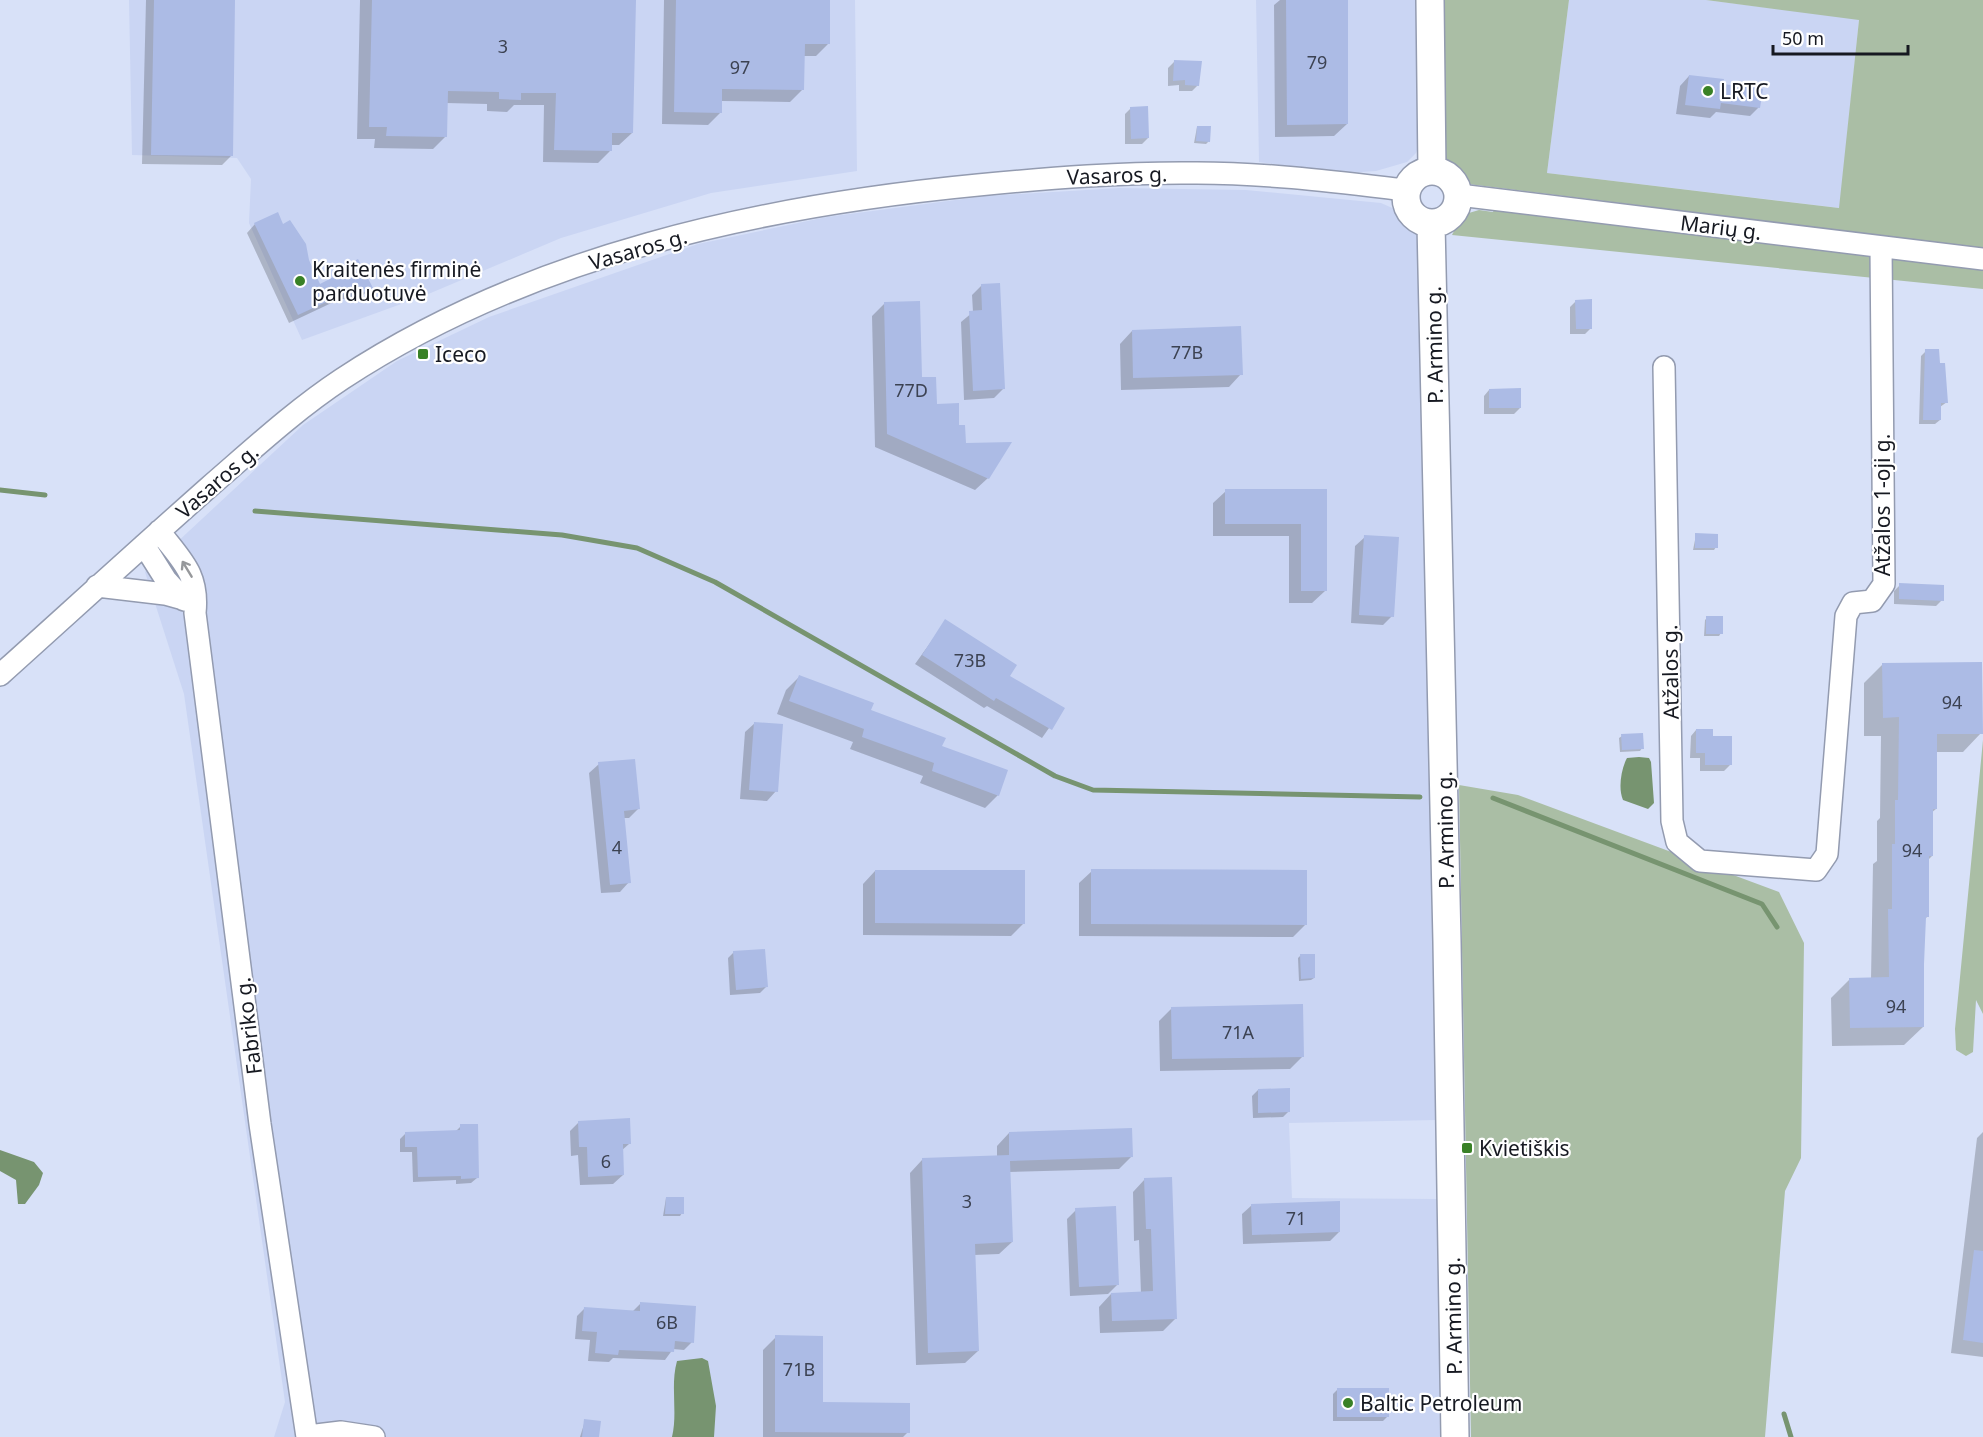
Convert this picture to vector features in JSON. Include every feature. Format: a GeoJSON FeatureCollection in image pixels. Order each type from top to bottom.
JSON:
{"type":"FeatureCollection","features":[{"type":"Feature","properties":{"kind":"main road"},"geometry":{"type":"LineString","coordinates":[[1430,0],[1432,171]]}},
{"type":"Feature","properties":{"kind":"main road"},"geometry":{"type":"LineString","coordinates":[[1432,171],[1447,175],[1457,187],[1459,195],[1458,204],[1448,219],[1431,224],[1422,222],[1408,209],[1407,190],[1416,177],[1432,171]]}},
{"type":"Feature","properties":{"kind":"main road","name":"P. Armino g."},"geometry":{"type":"LineString","coordinates":[[1431,224],[1448,942],[1455,1437]]}},
{"type":"Feature","properties":{"kind":"street","name":"Vasaros g."},"geometry":{"type":"LineString","coordinates":[[0,675],[152,538],[295,414],[340,380],[420,332],[491,299],[566,271],[647,245],[727,224],[868,198],[1058,177],[1197,173],[1301,179],[1407,190]]}},
{"type":"Feature","properties":{"kind":"street","name":"Marių g."},"geometry":{"type":"LineString","coordinates":[[1459,195],[1983,259]]}},
{"type":"Feature","properties":{"kind":"street","name":"Atžalos 1-oji g."},"geometry":{"type":"LineString","coordinates":[[1805,870],[1816,870],[1827,854],[1846,616],[1853,603],[1872,602],[1884,584],[1881,246]]}},
{"type":"Feature","properties":{"kind":"street","name":"Atžalos g."},"geometry":{"type":"LineString","coordinates":[[1664,367],[1672,821],[1677,842],[1700,861],[1805,870]]}},
{"type":"Feature","properties":{"kind":"street"},"geometry":{"type":"LineString","coordinates":[[152,538],[166,580],[189,606]]}},
{"type":"Feature","properties":{"kind":"street"},"geometry":{"type":"LineString","coordinates":[[97,586],[165,594],[189,606]]}},
{"type":"Feature","properties":{"kind":"street","name":"Fabriko g."},"geometry":{"type":"LineString","coordinates":[[189,606],[260,1124],[307,1436]]}},
{"type":"Feature","properties":{"kind":"street"},"geometry":{"type":"LineString","coordinates":[[307,1436],[341,1432],[374,1437]]}},
{"type":"Feature","properties":{"kind":"shaded area"},"geometry":{"type":"Polygon","coordinates":[[[129,0],[855,0],[857,171],[711,193],[561,238],[426,295],[302,340],[249,223],[251,179],[237,158],[132,155],[129,0]]]}},
{"type":"Feature","properties":{"kind":"shaded area"},"geometry":{"type":"Polygon","coordinates":[[[1256,0],[1420,0],[1421,140],[1416,153],[1407,162],[1376,171],[1346,173],[1259,162],[1256,0]]]}},
{"type":"Feature","properties":{"kind":"shaded area"},"geometry":{"type":"Polygon","coordinates":[[[1442,0],[1569,0],[1547,173],[1839,208],[1859,20],[1706,0],[1983,0],[1983,248],[1460,183],[1450,174],[1446,161],[1442,0]]]}},
{"type":"Feature","properties":{"kind":"shaded area"},"geometry":{"type":"Polygon","coordinates":[[[1569,0],[1706,0],[1859,19],[1840,208],[1547,173],[1569,0]]]}},
{"type":"Feature","properties":{"kind":"shaded area"},"geometry":{"type":"Polygon","coordinates":[[[1119,188],[1246,190],[1381,203],[1399,211],[1412,223],[1422,249],[1436,1120],[1289,1123],[1292,1198],[1437,1199],[1440,1437],[274,1437],[285,1402],[184,694],[145,572],[303,425],[397,361],[489,317],[698,244],[827,217],[986,196],[1119,188]]]}},
{"type":"Feature","properties":{"kind":"shaded area"},"geometry":{"type":"Polygon","coordinates":[[[1494,209],[1983,268],[1983,289],[1452,235],[1462,215],[1479,210],[1493,212],[1494,209]]]}},
{"type":"Feature","properties":{"kind":"shaded area"},"geometry":{"type":"Polygon","coordinates":[[[1983,740],[1983,1014],[1976,1000],[1973,1052],[1966,1056],[1956,1050],[1955,1029],[1983,740]]]}},
{"type":"Feature","properties":{"kind":"shaded area"},"geometry":{"type":"Polygon","coordinates":[[[1627,758],[1649,758],[1651,762],[1654,803],[1648,809],[1623,800],[1621,795],[1621,779],[1627,758]]]}},
{"type":"Feature","properties":{"kind":"shaded area"},"geometry":{"type":"Polygon","coordinates":[[[1459,785],[1518,795],[1779,892],[1804,943],[1801,1158],[1785,1191],[1765,1437],[1471,1437],[1459,785]]]}},
{"type":"Feature","properties":{"kind":"shaded area"},"geometry":{"type":"Polygon","coordinates":[[[0,1150],[34,1162],[43,1173],[39,1185],[25,1204],[18,1204],[16,1180],[0,1171],[0,1150]]]}},
{"type":"Feature","properties":{"kind":"shaded area"},"geometry":{"type":"Polygon","coordinates":[[[702,1358],[708,1361],[716,1406],[714,1437],[672,1437],[677,1361],[702,1358]]]}},
{"type":"Feature","properties":{"kind":"building"},"geometry":{"type":"Polygon","coordinates":[[[154,0],[235,0],[233,156],[151,155],[154,0]]]}},
{"type":"Feature","properties":{"kind":"building"},"geometry":{"type":"Polygon","coordinates":[[[372,0],[636,0],[633,133],[612,133],[612,151],[554,150],[556,93],[521,93],[521,100],[499,99],[499,92],[448,91],[447,137],[386,136],[387,127],[369,127],[372,0]]]}},
{"type":"Feature","properties":{"kind":"building"},"geometry":{"type":"Polygon","coordinates":[[[676,0],[830,0],[830,44],[805,44],[804,90],[722,89],[722,113],[674,112],[676,0]]]}},
{"type":"Feature","properties":{"kind":"building"},"geometry":{"type":"Polygon","coordinates":[[[1286,0],[1348,0],[1348,124],[1287,125],[1286,0]]]}},
{"type":"Feature","properties":{"kind":"building"},"geometry":{"type":"Polygon","coordinates":[[[1174,60],[1202,61],[1199,86],[1185,85],[1185,80],[1173,81],[1174,60]]]}},
{"type":"Feature","properties":{"kind":"building","name":"LRTC"},"geometry":{"type":"Polygon","coordinates":[[[1689,75],[1724,79],[1723,84],[1763,89],[1760,108],[1721,103],[1720,109],[1685,105],[1689,75]]]}},
{"type":"Feature","properties":{"kind":"building"},"geometry":{"type":"Polygon","coordinates":[[[1148,106],[1149,138],[1131,139],[1130,107],[1148,106]]]}},
{"type":"Feature","properties":{"kind":"building"},"geometry":{"type":"Polygon","coordinates":[[[1197,126],[1211,126],[1210,142],[1196,141],[1197,126]]]}},
{"type":"Feature","properties":{"kind":"building","name":"Kraitenės firminė parduotuvė"},"geometry":{"type":"Polygon","coordinates":[[[278,212],[283,224],[290,220],[306,244],[309,260],[320,284],[345,271],[343,267],[358,259],[373,288],[358,295],[356,291],[350,291],[298,315],[254,223],[278,212]]]}},
{"type":"Feature","properties":{"kind":"building"},"geometry":{"type":"Polygon","coordinates":[[[1000,283],[1005,389],[973,391],[969,311],[982,310],[981,284],[1000,283]]]}},
{"type":"Feature","properties":{"kind":"building"},"geometry":{"type":"Polygon","coordinates":[[[1592,299],[1592,329],[1576,329],[1575,300],[1592,299]]]}},
{"type":"Feature","properties":{"kind":"building"},"geometry":{"type":"Polygon","coordinates":[[[920,301],[922,377],[936,377],[937,404],[959,403],[959,425],[965,425],[966,443],[1012,442],[989,479],[887,434],[884,302],[920,301]]]}},
{"type":"Feature","properties":{"kind":"building"},"geometry":{"type":"Polygon","coordinates":[[[1241,326],[1243,375],[1133,378],[1132,330],[1241,326]]]}},
{"type":"Feature","properties":{"kind":"building"},"geometry":{"type":"Polygon","coordinates":[[[1925,349],[1939,349],[1940,363],[1945,363],[1948,403],[1941,403],[1941,420],[1923,420],[1925,349]]]}},
{"type":"Feature","properties":{"kind":"building"},"geometry":{"type":"Polygon","coordinates":[[[1521,388],[1521,408],[1489,408],[1489,389],[1521,388]]]}},
{"type":"Feature","properties":{"kind":"building"},"geometry":{"type":"Polygon","coordinates":[[[1225,489],[1327,489],[1327,591],[1301,591],[1301,524],[1225,524],[1225,489]]]}},
{"type":"Feature","properties":{"kind":"building"},"geometry":{"type":"Polygon","coordinates":[[[1695,533],[1718,534],[1718,548],[1695,548],[1695,533]]]}},
{"type":"Feature","properties":{"kind":"building"},"geometry":{"type":"Polygon","coordinates":[[[1364,535],[1399,537],[1394,617],[1359,615],[1364,535]]]}},
{"type":"Feature","properties":{"kind":"building"},"geometry":{"type":"Polygon","coordinates":[[[1899,583],[1944,585],[1944,601],[1899,599],[1899,583]]]}},
{"type":"Feature","properties":{"kind":"building"},"geometry":{"type":"Polygon","coordinates":[[[1706,616],[1723,616],[1723,634],[1706,634],[1706,616]]]}},
{"type":"Feature","properties":{"kind":"building"},"geometry":{"type":"Polygon","coordinates":[[[945,619],[1017,665],[1010,676],[1065,708],[1052,730],[996,698],[994,701],[922,655],[945,619]]]}},
{"type":"Feature","properties":{"kind":"building"},"geometry":{"type":"Polygon","coordinates":[[[1982,662],[1983,734],[1937,734],[1937,809],[1933,809],[1933,856],[1929,856],[1929,917],[1926,917],[1924,964],[1924,1027],[1850,1028],[1849,978],[1889,977],[1888,909],[1892,909],[1892,844],[1895,844],[1895,800],[1898,800],[1899,717],[1883,718],[1882,663],[1982,662]]]}},
{"type":"Feature","properties":{"kind":"building"},"geometry":{"type":"Polygon","coordinates":[[[799,675],[874,703],[871,710],[946,738],[942,746],[1008,770],[999,796],[932,771],[934,763],[862,737],[864,729],[789,701],[799,675]]]}},
{"type":"Feature","properties":{"kind":"building"},"geometry":{"type":"Polygon","coordinates":[[[754,722],[783,724],[778,792],[749,790],[754,722]]]}},
{"type":"Feature","properties":{"kind":"building"},"geometry":{"type":"Polygon","coordinates":[[[1696,729],[1713,729],[1713,736],[1732,736],[1732,765],[1705,765],[1705,753],[1696,753],[1696,729]]]}},
{"type":"Feature","properties":{"kind":"building"},"geometry":{"type":"Polygon","coordinates":[[[1643,733],[1644,749],[1622,750],[1621,734],[1643,733]]]}},
{"type":"Feature","properties":{"kind":"building"},"geometry":{"type":"Polygon","coordinates":[[[635,759],[640,809],[624,811],[631,883],[610,885],[598,762],[635,759]]]}},
{"type":"Feature","properties":{"kind":"building"},"geometry":{"type":"Polygon","coordinates":[[[1091,869],[1307,870],[1307,925],[1091,924],[1091,869]]]}},
{"type":"Feature","properties":{"kind":"building"},"geometry":{"type":"Polygon","coordinates":[[[875,870],[1025,870],[1025,924],[875,923],[875,870]]]}},
{"type":"Feature","properties":{"kind":"building"},"geometry":{"type":"Polygon","coordinates":[[[765,949],[768,987],[736,990],[733,951],[765,949]]]}},
{"type":"Feature","properties":{"kind":"building"},"geometry":{"type":"Polygon","coordinates":[[[1300,954],[1315,954],[1315,978],[1301,979],[1300,954]]]}},
{"type":"Feature","properties":{"kind":"building"},"geometry":{"type":"Polygon","coordinates":[[[1303,1004],[1304,1057],[1172,1059],[1171,1007],[1303,1004]]]}},
{"type":"Feature","properties":{"kind":"building"},"geometry":{"type":"Polygon","coordinates":[[[1290,1088],[1290,1112],[1258,1113],[1258,1089],[1290,1088]]]}},
{"type":"Feature","properties":{"kind":"building"},"geometry":{"type":"Polygon","coordinates":[[[630,1118],[631,1144],[623,1144],[624,1175],[588,1177],[587,1147],[579,1147],[578,1121],[630,1118]]]}},
{"type":"Feature","properties":{"kind":"building"},"geometry":{"type":"Polygon","coordinates":[[[460,1124],[478,1124],[479,1178],[418,1177],[417,1147],[405,1147],[405,1132],[460,1130],[460,1124]]]}},
{"type":"Feature","properties":{"kind":"building"},"geometry":{"type":"Polygon","coordinates":[[[1132,1128],[1133,1157],[1010,1161],[1013,1242],[975,1244],[979,1351],[928,1353],[922,1158],[1009,1155],[1009,1132],[1132,1128]]]}},
{"type":"Feature","properties":{"kind":"building"},"geometry":{"type":"Polygon","coordinates":[[[1172,1177],[1177,1319],[1112,1321],[1111,1293],[1153,1291],[1151,1229],[1146,1229],[1144,1178],[1172,1177]]]}},
{"type":"Feature","properties":{"kind":"building"},"geometry":{"type":"Polygon","coordinates":[[[666,1197],[684,1197],[684,1214],[665,1214],[666,1197]]]}},
{"type":"Feature","properties":{"kind":"building"},"geometry":{"type":"Polygon","coordinates":[[[1340,1201],[1340,1232],[1252,1235],[1251,1204],[1340,1201]]]}},
{"type":"Feature","properties":{"kind":"building"},"geometry":{"type":"Polygon","coordinates":[[[1116,1206],[1119,1285],[1079,1287],[1075,1208],[1116,1206]]]}},
{"type":"Feature","properties":{"kind":"building"},"geometry":{"type":"Polygon","coordinates":[[[1974,1250],[1983,1251],[1983,1343],[1963,1340],[1974,1250]]]}},
{"type":"Feature","properties":{"kind":"building"},"geometry":{"type":"Polygon","coordinates":[[[640,1302],[696,1306],[694,1343],[675,1341],[674,1352],[619,1350],[618,1355],[595,1353],[597,1332],[582,1331],[584,1307],[640,1311],[640,1302]]]}},
{"type":"Feature","properties":{"kind":"building"},"geometry":{"type":"Polygon","coordinates":[[[775,1335],[823,1336],[823,1402],[910,1403],[910,1433],[775,1432],[775,1335]]]}},
{"type":"Feature","properties":{"kind":"building"},"geometry":{"type":"Polygon","coordinates":[[[1337,1388],[1389,1388],[1389,1417],[1337,1417],[1337,1388]]]}},
{"type":"Feature","properties":{"kind":"building"},"geometry":{"type":"Polygon","coordinates":[[[584,1419],[601,1421],[599,1437],[582,1437],[584,1419]]]}},
{"type":"Feature","properties":{"kind":"waterway"},"geometry":{"type":"LineString","coordinates":[[0,490],[45,495]]}},
{"type":"Feature","properties":{"kind":"waterway"},"geometry":{"type":"LineString","coordinates":[[255,511],[562,535],[637,548],[715,582],[1055,776],[1093,790],[1420,797]]}},
{"type":"Feature","properties":{"kind":"waterway"},"geometry":{"type":"LineString","coordinates":[[1493,798],[1762,904],[1777,927]]}},
{"type":"Feature","properties":{"kind":"waterway"},"geometry":{"type":"LineString","coordinates":[[1784,1414],[1791,1437]]}},
{"type":"Feature","properties":{"kind":"place","name":"LRTC"},"geometry":{"type":"Point","coordinates":[1708,91]}},
{"type":"Feature","properties":{"kind":"place","name":"Kraitenės firminė parduotuvė"},"geometry":{"type":"Point","coordinates":[300,281]}},
{"type":"Feature","properties":{"kind":"place","name":"Iceco"},"geometry":{"type":"Point","coordinates":[423,354]}},
{"type":"Feature","properties":{"kind":"place","name":"Kvietiškis"},"geometry":{"type":"Point","coordinates":[1467,1148]}},
{"type":"Feature","properties":{"kind":"place","name":"Baltic Petroleum"},"geometry":{"type":"Point","coordinates":[1348,1403]}}]}
